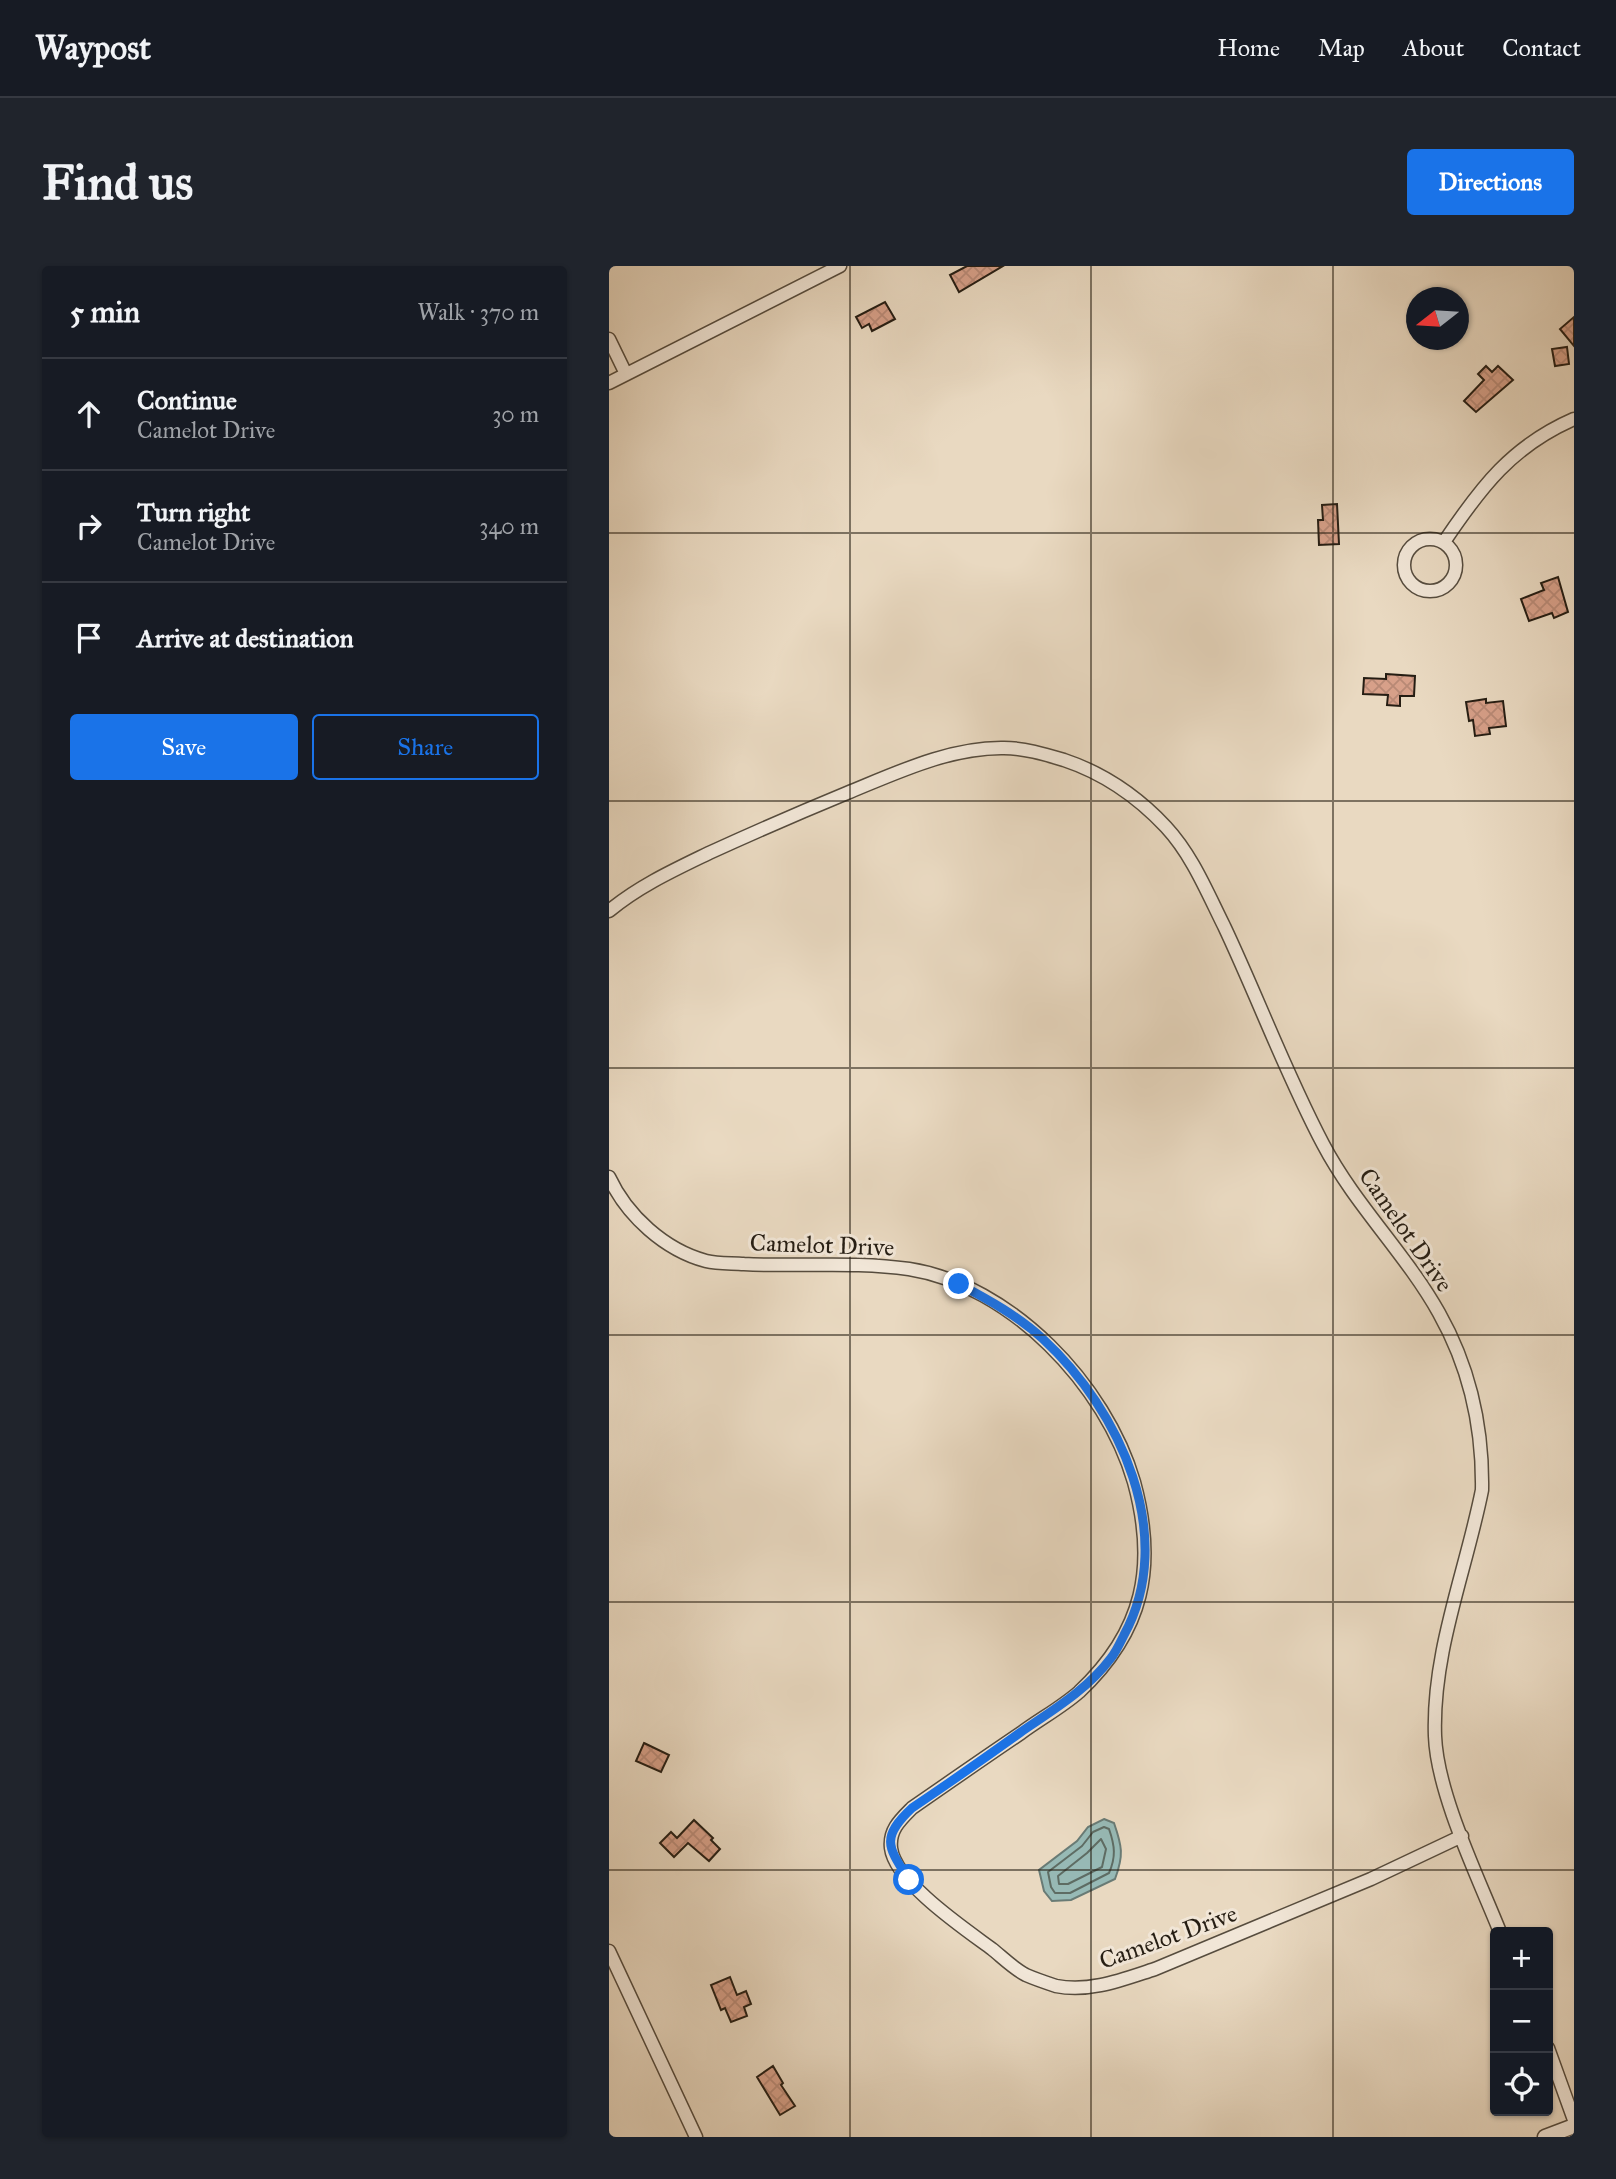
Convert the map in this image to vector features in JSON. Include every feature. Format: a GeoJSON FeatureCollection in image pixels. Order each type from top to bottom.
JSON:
{"type":"FeatureCollection","features":[{"type":"Feature","properties":{"kind":"street"},"geometry":{"type":"LineString","coordinates":[[609,383],[840,266]]}},
{"type":"Feature","properties":{"kind":"street"},"geometry":{"type":"LineString","coordinates":[[609,339],[626,374]]}},
{"type":"Feature","properties":{"kind":"street"},"geometry":{"type":"LineString","coordinates":[[1444,542],[1474,497],[1504,463],[1545,432],[1574,419]]}},
{"type":"Feature","properties":{"kind":"street"},"geometry":{"type":"LineString","coordinates":[[1427,538],[1444,542],[1455,556],[1456,573],[1452,581],[1437,591],[1420,590],[1406,575],[1404,561],[1407,553],[1412,546],[1427,538]]}},
{"type":"Feature","properties":{"kind":"street","name":"Camelot Drive"},"geometry":{"type":"LineString","coordinates":[[609,911],[631,893],[768,825],[877,780],[972,750],[1005,748],[1039,752],[1087,768],[1130,793],[1167,828],[1197,869],[1323,1145],[1350,1189],[1439,1312],[1461,1357],[1475,1406],[1482,1457],[1482,1490],[1436,1688],[1435,1738],[1441,1770],[1462,1836],[1498,1927]]}},
{"type":"Feature","properties":{"kind":"street","name":"Camelot Drive"},"geometry":{"type":"LineString","coordinates":[[609,1177],[615,1191],[636,1218],[676,1250],[708,1262],[859,1265],[911,1269],[959,1284],[1004,1308],[1043,1339],[1077,1376],[1107,1418],[1128,1464],[1142,1513],[1145,1564],[1135,1614],[1112,1658],[1077,1693],[912,1808],[899,1820],[890,1835],[891,1852],[909,1880],[932,1904],[1025,1974],[1057,1986],[1091,1987],[1156,1969],[1371,1879],[1462,1836]]}},
{"type":"Feature","properties":{"kind":"street"},"geometry":{"type":"LineString","coordinates":[[609,1951],[696,2137]]}},
{"type":"Feature","properties":{"kind":"street"},"geometry":{"type":"LineString","coordinates":[[1550,2053],[1574,2120]]}},
{"type":"Feature","properties":{"kind":"street"},"geometry":{"type":"LineString","coordinates":[[1545,2137],[1574,2126]]}},
{"type":"Feature","properties":{"kind":"water"},"geometry":{"type":"Polygon","coordinates":[[[1104,1819],[1114,1823],[1120,1844],[1121,1857],[1115,1879],[1071,1900],[1052,1901],[1044,1891],[1039,1870],[1077,1841],[1088,1827],[1104,1819]]]}},
{"type":"Feature","properties":{"kind":"building"},"geometry":{"type":"Polygon","coordinates":[[[967,266],[1003,266],[959,292],[950,275],[967,266]]]}},
{"type":"Feature","properties":{"kind":"building"},"geometry":{"type":"Polygon","coordinates":[[[885,302],[895,319],[872,331],[869,324],[862,328],[856,317],[885,302]]]}},
{"type":"Feature","properties":{"kind":"building"},"geometry":{"type":"Polygon","coordinates":[[[1574,317],[1574,346],[1560,329],[1574,317]]]}},
{"type":"Feature","properties":{"kind":"building"},"geometry":{"type":"Polygon","coordinates":[[[1567,347],[1569,364],[1555,366],[1552,349],[1567,347]]]}},
{"type":"Feature","properties":{"kind":"building"},"geometry":{"type":"Polygon","coordinates":[[[1486,366],[1492,372],[1498,366],[1513,380],[1476,412],[1464,401],[1484,380],[1478,374],[1486,366]]]}},
{"type":"Feature","properties":{"kind":"building"},"geometry":{"type":"Polygon","coordinates":[[[1337,504],[1339,544],[1319,545],[1318,520],[1323,520],[1322,505],[1337,504]]]}},
{"type":"Feature","properties":{"kind":"building"},"geometry":{"type":"Polygon","coordinates":[[[1558,577],[1568,612],[1554,618],[1552,613],[1529,621],[1521,599],[1544,590],[1541,583],[1558,577]]]}},
{"type":"Feature","properties":{"kind":"building"},"geometry":{"type":"Polygon","coordinates":[[[1386,674],[1415,676],[1414,696],[1400,696],[1400,706],[1387,705],[1388,695],[1363,694],[1364,678],[1386,679],[1386,674]]]}},
{"type":"Feature","properties":{"kind":"building"},"geometry":{"type":"Polygon","coordinates":[[[1486,699],[1486,703],[1503,701],[1506,726],[1489,728],[1490,734],[1475,736],[1473,720],[1469,721],[1466,702],[1486,699]]]}},
{"type":"Feature","properties":{"kind":"building"},"geometry":{"type":"Polygon","coordinates":[[[644,1743],[669,1755],[661,1772],[636,1761],[644,1743]]]}},
{"type":"Feature","properties":{"kind":"building"},"geometry":{"type":"Polygon","coordinates":[[[694,1820],[713,1838],[711,1840],[720,1849],[709,1861],[688,1843],[674,1857],[660,1843],[671,1832],[677,1838],[694,1820]]]}},
{"type":"Feature","properties":{"kind":"building"},"geometry":{"type":"Polygon","coordinates":[[[730,1977],[737,1995],[746,1991],[751,2004],[744,2007],[747,2016],[731,2022],[725,2008],[721,2010],[711,1985],[730,1977]]]}},
{"type":"Feature","properties":{"kind":"building"},"geometry":{"type":"Polygon","coordinates":[[[773,2066],[783,2083],[781,2085],[795,2106],[780,2115],[757,2077],[773,2066]]]}},
{"type":"Feature","properties":{"kind":"route"},"geometry":{"type":"LineString","coordinates":[[909,1880],[891,1852],[890,1835],[899,1820],[912,1808],[1077,1693],[1112,1658],[1135,1614],[1145,1564],[1142,1513],[1128,1464],[1107,1418],[1077,1376],[1043,1339],[1004,1308],[959,1284]]}}]}
